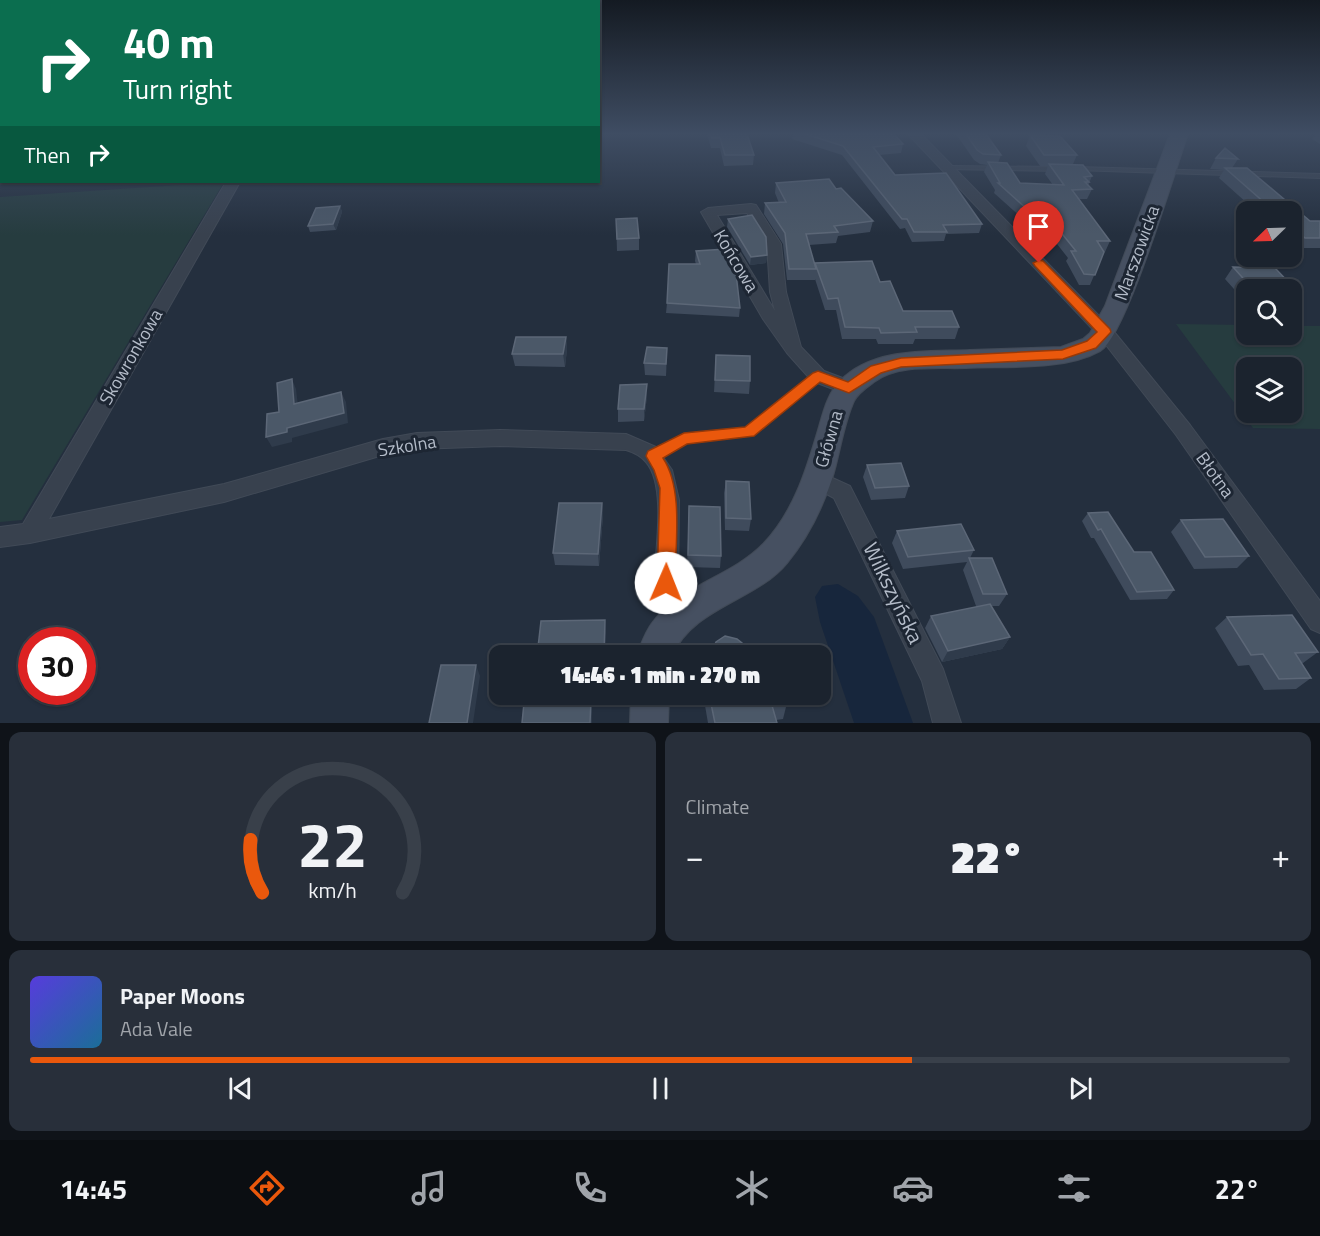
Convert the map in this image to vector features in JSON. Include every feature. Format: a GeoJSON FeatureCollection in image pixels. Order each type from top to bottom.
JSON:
{"type":"FeatureCollection","features":[{"type":"Feature","properties":{"kind":"street","name":"Błotna"},"geometry":{"type":"LineString","coordinates":[[947,168],[1105,332],[1183,430],[1320,621]]}},
{"type":"Feature","properties":{"kind":"street","name":"Marszowicka"},"geometry":{"type":"LineString","coordinates":[[1105,332],[1117,306],[1167,168]]}},
{"type":"Feature","properties":{"kind":"street","name":"Skowronkowa"},"geometry":{"type":"LineString","coordinates":[[30,533],[231,183]]}},
{"type":"Feature","properties":{"kind":"street","name":"Końcowa"},"geometry":{"type":"LineString","coordinates":[[793,349],[778,292],[774,244],[751,208],[708,212],[771,319],[793,349],[818,376],[849,388]]}},
{"type":"Feature","properties":{"kind":"street","name":"Główna"},"geometry":{"type":"LineString","coordinates":[[659,645],[683,613],[743,578],[774,555],[794,526],[817,479],[841,400],[849,388],[865,375],[876,369],[901,362],[1063,355],[1092,345],[1105,332]]}},
{"type":"Feature","properties":{"kind":"street","name":"Szkolna"},"geometry":{"type":"LineString","coordinates":[[0,537],[30,533],[224,493],[383,447],[417,441],[500,438],[606,440],[627,442],[641,447],[654,456]]}},
{"type":"Feature","properties":{"kind":"street"},"geometry":{"type":"LineString","coordinates":[[654,456],[662,469],[668,488],[666,583],[668,592],[683,613]]}},
{"type":"Feature","properties":{"kind":"street","name":"Wilkszyńska"},"geometry":{"type":"LineString","coordinates":[[817,479],[842,492],[934,678],[947,723]]}},
{"type":"Feature","properties":{"kind":"street"},"geometry":{"type":"LineString","coordinates":[[649,723],[650,705]]}},
{"type":"Feature","properties":{"kind":"lane"},"geometry":{"type":"LineString","coordinates":[[947,168],[1320,176]]}},
{"type":"Feature","properties":{"kind":"lane"},"geometry":{"type":"LineString","coordinates":[[654,456],[684,439],[749,432],[818,376]]}},
{"type":"Feature","properties":{"kind":"green space"},"geometry":{"type":"Polygon","coordinates":[[[223,183],[22,520],[0,522],[0,197],[223,183]]]}},
{"type":"Feature","properties":{"kind":"green space"},"geometry":{"type":"Polygon","coordinates":[[[1176,324],[1236,325],[1236,345],[1302,345],[1302,326],[1320,326],[1320,429],[1253,428],[1249,423],[1302,423],[1302,357],[1236,357],[1236,405],[1176,324]]]}},
{"type":"Feature","properties":{"kind":"water"},"geometry":{"type":"Polygon","coordinates":[[[838,584],[858,596],[874,617],[913,723],[854,723],[831,655],[831,645],[828,645],[820,622],[815,597],[822,586],[838,584]]]}},
{"type":"Feature","properties":{"kind":"building"},"geometry":{"type":"Polygon","coordinates":[[[861,168],[889,168],[895,175],[946,173],[982,224],[943,225],[947,232],[914,232],[907,219],[902,219],[861,168]]]}},
{"type":"Feature","properties":{"kind":"building"},"geometry":{"type":"Polygon","coordinates":[[[991,168],[1010,168],[1020,183],[1064,185],[1052,168],[1085,168],[1092,176],[1084,177],[1089,182],[1085,182],[1092,189],[1072,190],[1110,241],[1097,241],[1104,252],[1095,275],[1084,274],[1071,251],[1076,251],[1037,203],[1034,204],[1042,215],[1037,218],[998,183],[1000,183],[991,168]]]}},
{"type":"Feature","properties":{"kind":"building"},"geometry":{"type":"Polygon","coordinates":[[[1225,168],[1247,168],[1286,201],[1262,201],[1225,168]]]}},
{"type":"Feature","properties":{"kind":"building"},"geometry":{"type":"Polygon","coordinates":[[[829,179],[836,189],[841,188],[873,221],[834,226],[838,232],[806,234],[816,269],[789,269],[785,233],[765,203],[786,202],[776,183],[829,179]]]}},
{"type":"Feature","properties":{"kind":"building"},"geometry":{"type":"Polygon","coordinates":[[[340,206],[333,224],[308,226],[316,208],[340,206]]]}},
{"type":"Feature","properties":{"kind":"building"},"geometry":{"type":"Polygon","coordinates":[[[1302,214],[1310,221],[1320,221],[1320,238],[1305,238],[1302,235],[1302,214]]]}},
{"type":"Feature","properties":{"kind":"building"},"geometry":{"type":"Polygon","coordinates":[[[752,215],[766,237],[767,255],[751,257],[728,219],[752,215]]]}},
{"type":"Feature","properties":{"kind":"building"},"geometry":{"type":"Polygon","coordinates":[[[637,218],[639,238],[617,239],[616,219],[637,218]]]}},
{"type":"Feature","properties":{"kind":"building"},"geometry":{"type":"Polygon","coordinates":[[[726,249],[735,265],[740,308],[667,303],[669,264],[700,264],[696,251],[726,249]]]}},
{"type":"Feature","properties":{"kind":"building"},"geometry":{"type":"Polygon","coordinates":[[[872,261],[880,282],[890,281],[903,311],[952,311],[959,327],[915,327],[917,332],[881,333],[879,328],[845,327],[838,298],[828,299],[815,263],[872,261]]]}},
{"type":"Feature","properties":{"kind":"building"},"geometry":{"type":"Polygon","coordinates":[[[1233,267],[1275,268],[1285,279],[1244,279],[1233,267]]]}},
{"type":"Feature","properties":{"kind":"building"},"geometry":{"type":"Polygon","coordinates":[[[516,337],[566,337],[563,354],[512,354],[516,337]]]}},
{"type":"Feature","properties":{"kind":"building"},"geometry":{"type":"Polygon","coordinates":[[[647,347],[667,348],[666,364],[644,363],[647,347]]]}},
{"type":"Feature","properties":{"kind":"building"},"geometry":{"type":"Polygon","coordinates":[[[716,355],[750,356],[750,381],[715,380],[716,355]]]}},
{"type":"Feature","properties":{"kind":"building"},"geometry":{"type":"Polygon","coordinates":[[[292,379],[294,404],[341,392],[344,413],[287,428],[287,432],[266,437],[267,414],[279,412],[277,383],[292,379]]]}},
{"type":"Feature","properties":{"kind":"building"},"geometry":{"type":"Polygon","coordinates":[[[647,384],[644,409],[618,409],[620,385],[647,384]]]}},
{"type":"Feature","properties":{"kind":"building"},"geometry":{"type":"Polygon","coordinates":[[[901,463],[909,486],[875,488],[867,465],[901,463]]]}},
{"type":"Feature","properties":{"kind":"building"},"geometry":{"type":"Polygon","coordinates":[[[726,481],[749,482],[751,519],[726,518],[726,481]]]}},
{"type":"Feature","properties":{"kind":"building"},"geometry":{"type":"Polygon","coordinates":[[[559,503],[602,503],[598,554],[553,553],[559,503]]]}},
{"type":"Feature","properties":{"kind":"building"},"geometry":{"type":"Polygon","coordinates":[[[689,506],[720,507],[721,556],[688,555],[689,506]]]}},
{"type":"Feature","properties":{"kind":"building"},"geometry":{"type":"Polygon","coordinates":[[[1108,512],[1134,552],[1151,552],[1174,590],[1137,592],[1101,529],[1098,530],[1088,513],[1108,512]]]}},
{"type":"Feature","properties":{"kind":"building"},"geometry":{"type":"Polygon","coordinates":[[[1223,519],[1249,556],[1205,557],[1181,520],[1223,519]]]}},
{"type":"Feature","properties":{"kind":"building"},"geometry":{"type":"Polygon","coordinates":[[[961,524],[974,550],[908,557],[897,531],[961,524]]]}},
{"type":"Feature","properties":{"kind":"building"},"geometry":{"type":"Polygon","coordinates":[[[969,558],[992,558],[1007,594],[983,594],[969,558]]]}},
{"type":"Feature","properties":{"kind":"building"},"geometry":{"type":"Polygon","coordinates":[[[990,604],[1010,637],[948,651],[931,616],[990,604]]]}},
{"type":"Feature","properties":{"kind":"building"},"geometry":{"type":"Polygon","coordinates":[[[1292,615],[1318,652],[1295,653],[1311,678],[1279,679],[1263,654],[1251,655],[1227,617],[1292,615]]]}},
{"type":"Feature","properties":{"kind":"building"},"geometry":{"type":"Polygon","coordinates":[[[605,620],[604,645],[538,645],[541,621],[605,620]]]}},
{"type":"Feature","properties":{"kind":"building"},"geometry":{"type":"Polygon","coordinates":[[[725,636],[737,639],[744,645],[715,645],[725,636]]]}},
{"type":"Feature","properties":{"kind":"building"},"geometry":{"type":"Polygon","coordinates":[[[441,665],[476,665],[467,723],[429,723],[441,665]]]}},
{"type":"Feature","properties":{"kind":"building"},"geometry":{"type":"Polygon","coordinates":[[[524,705],[591,705],[590,723],[522,723],[524,705]]]}},
{"type":"Feature","properties":{"kind":"building"},"geometry":{"type":"Polygon","coordinates":[[[711,705],[772,705],[777,723],[715,723],[711,705]]]}},
{"type":"Feature","properties":{"kind":"route"},"geometry":{"type":"LineString","coordinates":[[666,583],[668,488],[662,469],[654,456],[684,439],[749,432],[818,376],[849,388],[876,369],[901,362],[945,358],[1063,355],[1092,345],[1105,332],[1039,263]]}}]}
